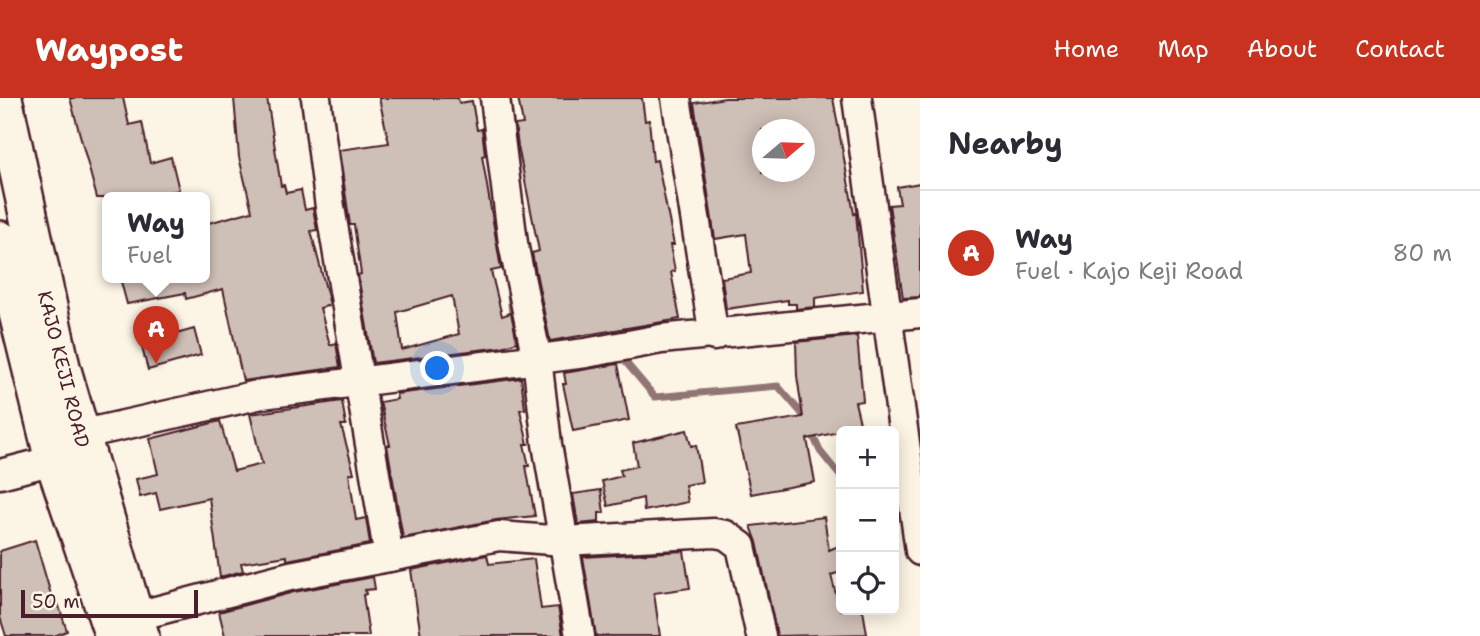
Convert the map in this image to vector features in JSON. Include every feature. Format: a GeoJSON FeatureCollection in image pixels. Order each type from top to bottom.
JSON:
{"type":"FeatureCollection","features":[{"type":"Feature","properties":{"kind":"main road","name":"KAJO KEJI ROAD"},"geometry":{"type":"LineString","coordinates":[[3,98],[55,340],[66,448]]}},
{"type":"Feature","properties":{"kind":"main road","name":"KAJO KEJI ROAD"},"geometry":{"type":"LineString","coordinates":[[0,240],[66,448],[129,629]]}},
{"type":"Feature","properties":{"kind":"street"},"geometry":{"type":"LineString","coordinates":[[316,98],[358,382],[389,557]]}},
{"type":"Feature","properties":{"kind":"street"},"geometry":{"type":"LineString","coordinates":[[495,98],[513,243],[537,359],[547,444],[580,636]]}},
{"type":"Feature","properties":{"kind":"street"},"geometry":{"type":"LineString","coordinates":[[676,98],[714,336]]}},
{"type":"Feature","properties":{"kind":"street"},"geometry":{"type":"LineString","coordinates":[[857,98],[920,551]]}},
{"type":"Feature","properties":{"kind":"street"},"geometry":{"type":"LineString","coordinates":[[0,474],[66,448],[262,394],[537,359],[661,340],[920,313]]}},
{"type":"Feature","properties":{"kind":"street"},"geometry":{"type":"LineString","coordinates":[[129,629],[290,576],[499,536],[564,541],[726,535],[741,546],[761,636]]}},
{"type":"Feature","properties":{"kind":"building"},"geometry":{"type":"Polygon","coordinates":[[[70,98],[123,98],[129,125],[142,122],[150,163],[171,157],[179,190],[102,192],[102,198],[97,198],[70,98]]]}},
{"type":"Feature","properties":{"kind":"building"},"geometry":{"type":"Polygon","coordinates":[[[234,98],[267,98],[281,186],[284,185],[286,193],[301,190],[305,210],[313,208],[317,230],[311,231],[330,305],[320,308],[330,345],[336,343],[340,367],[243,381],[223,289],[186,299],[185,293],[127,304],[121,283],[210,283],[210,223],[252,211],[239,157],[234,98]]]}},
{"type":"Feature","properties":{"kind":"building"},"geometry":{"type":"Polygon","coordinates":[[[379,98],[458,98],[459,103],[472,101],[477,130],[482,129],[485,155],[482,156],[501,269],[491,271],[502,316],[511,313],[517,342],[502,347],[373,363],[358,275],[361,274],[354,225],[350,225],[339,150],[389,143],[379,98]],[[452,296],[397,312],[402,350],[459,334],[452,296]]]}},
{"type":"Feature","properties":{"kind":"building"},"geometry":{"type":"Polygon","coordinates":[[[518,98],[642,98],[645,121],[649,120],[653,161],[657,160],[674,245],[670,245],[675,271],[671,272],[680,319],[550,341],[532,253],[539,251],[515,125],[523,124],[518,98]]]}},
{"type":"Feature","properties":{"kind":"building"},"geometry":{"type":"Polygon","coordinates":[[[725,98],[833,98],[854,214],[856,213],[863,291],[815,298],[815,307],[796,309],[796,304],[788,304],[788,300],[726,309],[722,278],[751,273],[746,234],[715,239],[694,103],[725,98]]]}},
{"type":"Feature","properties":{"kind":"building"},"geometry":{"type":"Polygon","coordinates":[[[920,183],[920,297],[903,298],[889,205],[900,204],[897,187],[920,183]]]}},
{"type":"Feature","properties":{"kind":"building"},"geometry":{"type":"Polygon","coordinates":[[[194,329],[201,355],[148,370],[141,344],[194,329]]]}},
{"type":"Feature","properties":{"kind":"building"},"geometry":{"type":"Polygon","coordinates":[[[857,336],[863,401],[855,402],[861,426],[836,426],[836,433],[807,439],[815,482],[751,494],[736,428],[803,417],[797,376],[796,342],[857,336]]]}},
{"type":"Feature","properties":{"kind":"building"},"geometry":{"type":"Polygon","coordinates":[[[618,364],[629,420],[573,431],[563,384],[566,384],[564,373],[618,364]]]}},
{"type":"Feature","properties":{"kind":"building"},"geometry":{"type":"Polygon","coordinates":[[[521,378],[525,409],[520,410],[528,444],[524,444],[529,466],[526,466],[535,516],[496,520],[403,538],[387,445],[390,445],[380,402],[397,399],[396,394],[521,378]]]}},
{"type":"Feature","properties":{"kind":"building"},"geometry":{"type":"Polygon","coordinates":[[[342,401],[346,425],[341,425],[354,473],[349,474],[356,520],[366,518],[370,544],[287,560],[287,556],[241,563],[243,571],[220,577],[209,498],[160,509],[156,493],[140,497],[136,479],[158,474],[150,439],[220,421],[234,471],[262,464],[250,414],[342,401]]]}},
{"type":"Feature","properties":{"kind":"building"},"geometry":{"type":"Polygon","coordinates":[[[687,430],[691,446],[696,445],[702,482],[685,485],[688,502],[644,511],[643,498],[608,506],[602,481],[622,476],[620,470],[637,466],[633,443],[687,430]]]}},
{"type":"Feature","properties":{"kind":"building"},"geometry":{"type":"Polygon","coordinates":[[[601,490],[604,513],[599,513],[599,522],[578,524],[573,494],[601,490]]]}},
{"type":"Feature","properties":{"kind":"building"},"geometry":{"type":"Polygon","coordinates":[[[824,517],[829,550],[836,547],[836,574],[831,575],[836,594],[836,615],[864,615],[867,634],[777,636],[757,542],[751,526],[824,517]]]}},
{"type":"Feature","properties":{"kind":"building"},"geometry":{"type":"Polygon","coordinates":[[[35,540],[52,598],[56,597],[67,631],[54,636],[6,636],[0,617],[0,551],[35,540]]]}},
{"type":"Feature","properties":{"kind":"building"},"geometry":{"type":"Polygon","coordinates":[[[684,551],[690,588],[654,593],[660,636],[596,636],[583,557],[684,551]]]}},
{"type":"Feature","properties":{"kind":"building"},"geometry":{"type":"Polygon","coordinates":[[[487,555],[489,564],[534,559],[541,609],[558,607],[563,636],[421,636],[411,570],[487,555]]]}},
{"type":"Feature","properties":{"kind":"building"},"geometry":{"type":"Polygon","coordinates":[[[373,577],[375,589],[365,590],[366,594],[363,595],[369,636],[225,636],[219,612],[294,592],[373,577]]]}},
{"type":"Feature","properties":{"kind":"waterway"},"geometry":{"type":"LineString","coordinates":[[510,294],[512,314],[519,330]]}},
{"type":"Feature","properties":{"kind":"waterway"},"geometry":{"type":"LineString","coordinates":[[617,356],[623,359],[655,397],[778,386],[804,416],[820,451],[836,471]]}},
{"type":"Feature","properties":{"kind":"place","name":"Way"},"geometry":{"type":"Point","coordinates":[156,364]}}]}
